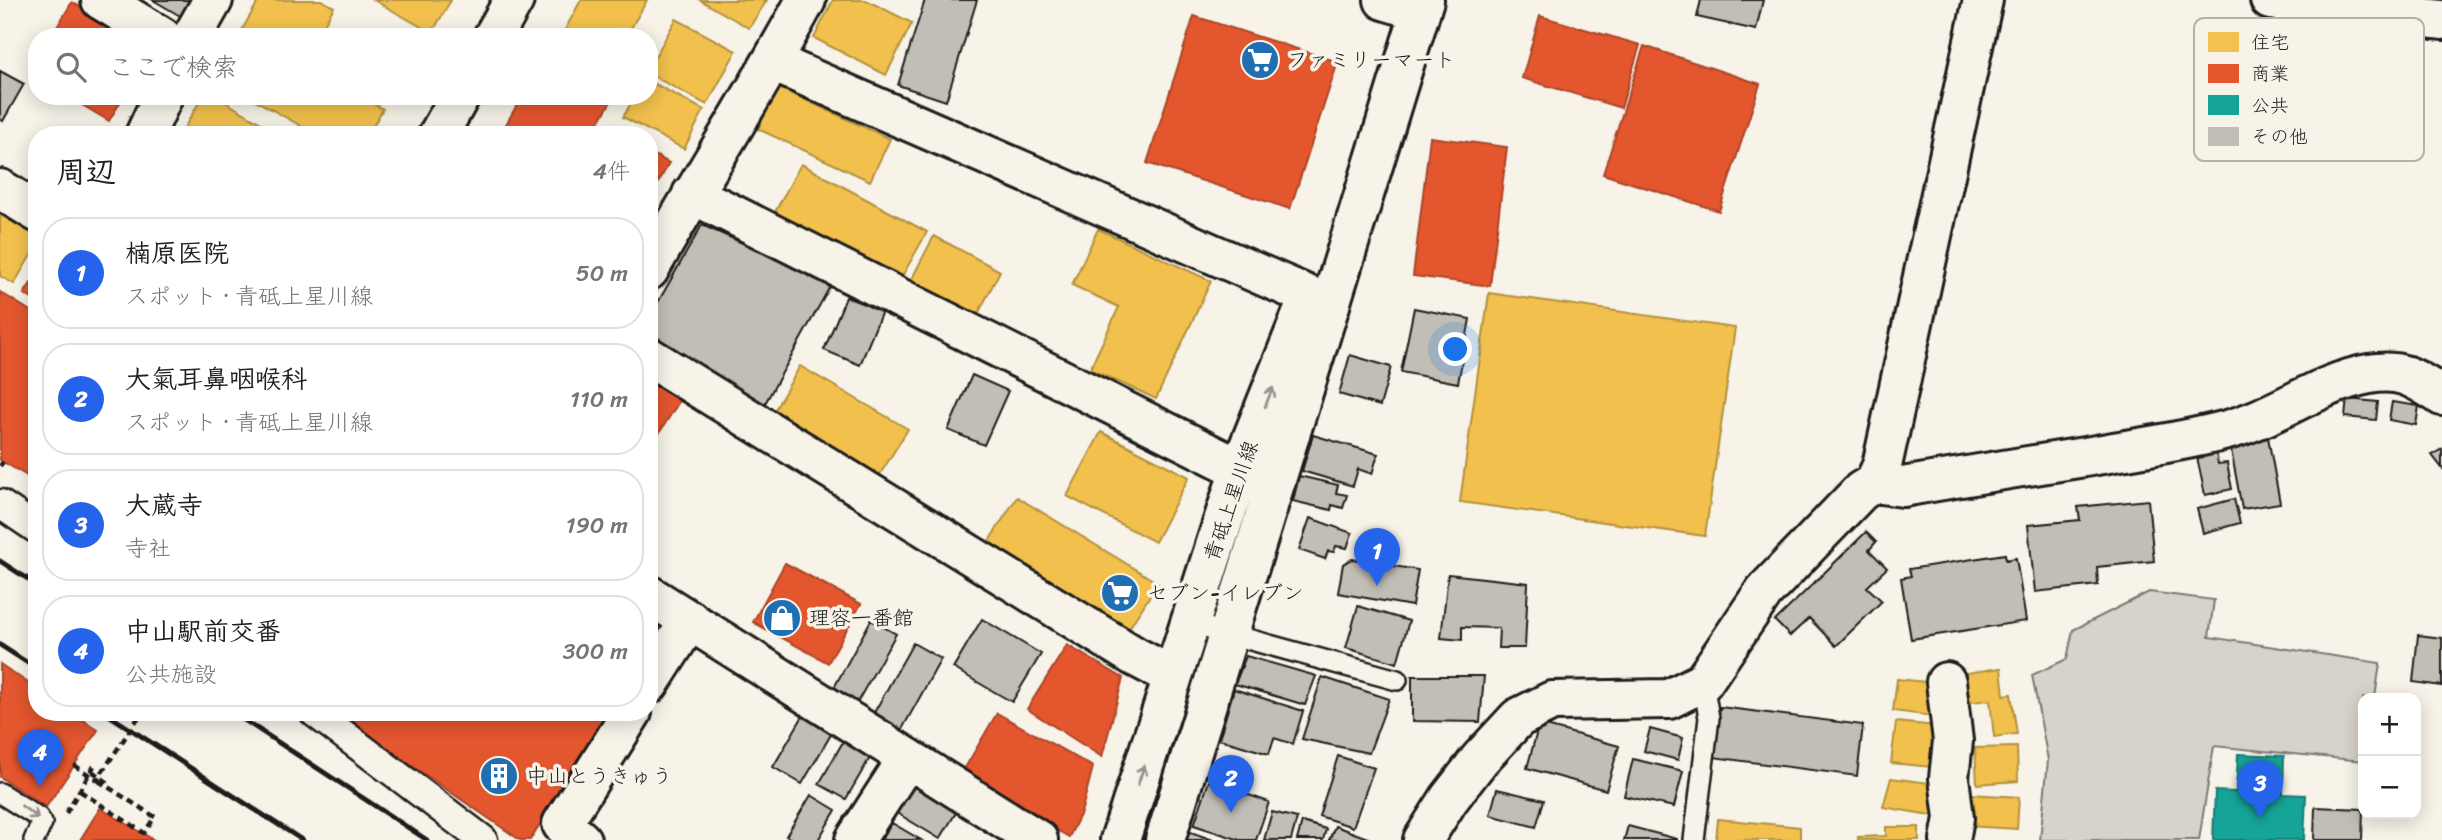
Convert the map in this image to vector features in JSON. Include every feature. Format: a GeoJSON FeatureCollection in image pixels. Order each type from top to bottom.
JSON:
{"type":"FeatureCollection","features":[{"type":"Feature","properties":{"kind":"street"},"geometry":{"type":"LineString","coordinates":[[101,0],[147,28]]}},
{"type":"Feature","properties":{"kind":"street"},"geometry":{"type":"LineString","coordinates":[[197,28],[213,0]]}},
{"type":"Feature","properties":{"kind":"street"},"geometry":{"type":"LineString","coordinates":[[498,28],[514,0]]}},
{"type":"Feature","properties":{"kind":"street"},"geometry":{"type":"LineString","coordinates":[[658,254],[773,62],[806,0]]}},
{"type":"Feature","properties":{"kind":"street"},"geometry":{"type":"LineString","coordinates":[[1384,0],[1422,6]]}},
{"type":"Feature","properties":{"kind":"street"},"geometry":{"type":"LineString","coordinates":[[1423,840],[1449,799],[1480,759],[1518,718],[1552,701],[1669,699],[1703,682],[1764,592],[1861,491],[1874,483],[1882,467],[1983,0]]}},
{"type":"Feature","properties":{"kind":"street"},"geometry":{"type":"LineString","coordinates":[[2270,0],[2442,20]]}},
{"type":"Feature","properties":{"kind":"street","name":"青砥上星川線"},"geometry":{"type":"LineString","coordinates":[[1120,840],[1240,469],[1319,301],[1370,173],[1422,6]]}},
{"type":"Feature","properties":{"kind":"street"},"geometry":{"type":"LineString","coordinates":[[773,62],[1319,301]]}},
{"type":"Feature","properties":{"kind":"street"},"geometry":{"type":"LineString","coordinates":[[149,126],[159,105]]}},
{"type":"Feature","properties":{"kind":"street"},"geometry":{"type":"LineString","coordinates":[[443,126],[455,105]]}},
{"type":"Feature","properties":{"kind":"street"},"geometry":{"type":"LineString","coordinates":[[0,189],[28,206]]}},
{"type":"Feature","properties":{"kind":"street"},"geometry":{"type":"LineString","coordinates":[[692,194],[1240,469],[1266,514]]}},
{"type":"Feature","properties":{"kind":"street","name":"青砥上星川線"},"geometry":{"type":"LineString","coordinates":[[1165,840],[1289,437],[1319,301]]}},
{"type":"Feature","properties":{"kind":"street"},"geometry":{"type":"LineString","coordinates":[[658,363],[1172,677],[1195,744]]}},
{"type":"Feature","properties":{"kind":"street"},"geometry":{"type":"LineString","coordinates":[[1874,483],[1903,486],[2161,444],[2223,431],[2253,423],[2336,385],[2368,374],[2397,371],[2442,396]]}},
{"type":"Feature","properties":{"kind":"street"},"geometry":{"type":"LineString","coordinates":[[1240,469],[1289,437]]}},
{"type":"Feature","properties":{"kind":"street"},"geometry":{"type":"LineString","coordinates":[[0,504],[28,523]]}},
{"type":"Feature","properties":{"kind":"street"},"geometry":{"type":"LineString","coordinates":[[658,600],[1038,840]]}},
{"type":"Feature","properties":{"kind":"street"},"geometry":{"type":"LineString","coordinates":[[658,670],[690,620]]}},
{"type":"Feature","properties":{"kind":"street"},"geometry":{"type":"LineString","coordinates":[[1172,677],[1224,649]]}},
{"type":"Feature","properties":{"kind":"street"},"geometry":{"type":"LineString","coordinates":[[1946,682],[1953,741],[1949,778],[1954,818],[1950,840]]}},
{"type":"Feature","properties":{"kind":"street"},"geometry":{"type":"LineString","coordinates":[[326,721],[483,840]]}},
{"type":"Feature","properties":{"kind":"street"},"geometry":{"type":"LineString","coordinates":[[564,835],[627,721]]}},
{"type":"Feature","properties":{"kind":"street"},"geometry":{"type":"LineString","coordinates":[[855,840],[908,758]]}},
{"type":"Feature","properties":{"kind":"lane"},"geometry":{"type":"LineString","coordinates":[[1189,623],[1224,649],[1396,680]]}},
{"type":"Feature","properties":{"kind":"lane"},"geometry":{"type":"LineString","coordinates":[[1694,840],[1709,718],[1703,682]]}},
{"type":"Feature","properties":{"kind":"lane"},"geometry":{"type":"LineString","coordinates":[[0,793],[38,817],[42,823],[34,840]]}},
{"type":"Feature","properties":{"kind":"path"},"geometry":{"type":"LineString","coordinates":[[97,780],[136,721]]}},
{"type":"Feature","properties":{"kind":"path"},"geometry":{"type":"LineString","coordinates":[[74,765],[155,817],[144,834],[80,791]]}},
{"type":"Feature","properties":{"kind":"path"},"geometry":{"type":"LineString","coordinates":[[61,820],[93,769],[110,784]]}},
{"type":"Feature","properties":{"kind":"shaded area"},"geometry":{"type":"Polygon","coordinates":[[[2149,592],[2214,600],[2209,637],[2380,663],[2376,693],[2358,693],[2358,760],[2214,746],[2199,840],[2040,840],[2048,760],[2032,675],[2067,659],[2073,630],[2149,592]]]}},
{"type":"Feature","properties":{"kind":"building: 住宅"},"geometry":{"type":"Polygon","coordinates":[[[259,0],[321,0],[334,7],[322,28],[243,28],[259,0]]]}},
{"type":"Feature","properties":{"kind":"building: 住宅"},"geometry":{"type":"Polygon","coordinates":[[[374,0],[451,0],[435,28],[423,28],[374,0]]]}},
{"type":"Feature","properties":{"kind":"building: 住宅"},"geometry":{"type":"Polygon","coordinates":[[[581,0],[647,0],[631,28],[566,28],[581,0]]]}},
{"type":"Feature","properties":{"kind":"building: 住宅"},"geometry":{"type":"Polygon","coordinates":[[[700,0],[767,0],[749,28],[700,0]]]}},
{"type":"Feature","properties":{"kind":"building: 住宅"},"geometry":{"type":"Polygon","coordinates":[[[833,0],[866,0],[912,23],[886,75],[814,38],[833,0]]]}},
{"type":"Feature","properties":{"kind":"building: 住宅"},"geometry":{"type":"Polygon","coordinates":[[[676,19],[736,51],[707,105],[658,79],[658,52],[676,19]]]}},
{"type":"Feature","properties":{"kind":"building: 住宅"},"geometry":{"type":"Polygon","coordinates":[[[658,86],[704,110],[684,149],[658,135],[658,126],[640,126],[623,117],[630,105],[658,105],[658,86]]]}},
{"type":"Feature","properties":{"kind":"building: 住宅"},"geometry":{"type":"Polygon","coordinates":[[[777,87],[890,139],[870,181],[758,129],[777,87]]]}},
{"type":"Feature","properties":{"kind":"building: 住宅"},"geometry":{"type":"Polygon","coordinates":[[[198,105],[230,105],[263,124],[262,126],[185,126],[198,105]]]}},
{"type":"Feature","properties":{"kind":"building: 住宅"},"geometry":{"type":"Polygon","coordinates":[[[264,105],[376,105],[383,109],[373,126],[301,126],[264,105]]]}},
{"type":"Feature","properties":{"kind":"building: 住宅"},"geometry":{"type":"Polygon","coordinates":[[[801,164],[927,232],[900,280],[775,212],[801,164]]]}},
{"type":"Feature","properties":{"kind":"building: 住宅"},"geometry":{"type":"Polygon","coordinates":[[[0,215],[28,231],[28,260],[14,284],[0,276],[0,215]]]}},
{"type":"Feature","properties":{"kind":"building: 住宅"},"geometry":{"type":"Polygon","coordinates":[[[1098,229],[1211,281],[1156,399],[1090,369],[1119,307],[1072,285],[1098,229]]]}},
{"type":"Feature","properties":{"kind":"building: 住宅"},"geometry":{"type":"Polygon","coordinates":[[[934,236],[1000,271],[976,318],[909,284],[934,236]]]}},
{"type":"Feature","properties":{"kind":"building: 住宅"},"geometry":{"type":"Polygon","coordinates":[[[1489,293],[1735,328],[1705,536],[1460,502],[1489,293]]]}},
{"type":"Feature","properties":{"kind":"building: 住宅"},"geometry":{"type":"Polygon","coordinates":[[[800,366],[908,429],[879,476],[773,413],[800,366]]]}},
{"type":"Feature","properties":{"kind":"building: 住宅"},"geometry":{"type":"Polygon","coordinates":[[[1101,432],[1189,477],[1155,542],[1067,496],[1101,432]]]}},
{"type":"Feature","properties":{"kind":"building: 住宅"},"geometry":{"type":"Polygon","coordinates":[[[1017,497],[1158,583],[1128,630],[987,544],[1017,497]]]}},
{"type":"Feature","properties":{"kind":"building: 住宅"},"geometry":{"type":"Polygon","coordinates":[[[2001,668],[2004,695],[2011,694],[2017,734],[1994,737],[1990,700],[1963,703],[1959,674],[2001,668]]]}},
{"type":"Feature","properties":{"kind":"building: 住宅"},"geometry":{"type":"Polygon","coordinates":[[[1897,679],[1935,683],[1931,716],[1893,711],[1897,679]]]}},
{"type":"Feature","properties":{"kind":"building: 住宅"},"geometry":{"type":"Polygon","coordinates":[[[1896,722],[1946,727],[1942,768],[1891,763],[1896,722]]]}},
{"type":"Feature","properties":{"kind":"building: 住宅"},"geometry":{"type":"Polygon","coordinates":[[[2017,747],[2018,781],[1977,784],[1975,748],[2017,747]]]}},
{"type":"Feature","properties":{"kind":"building: 住宅"},"geometry":{"type":"Polygon","coordinates":[[[1891,778],[1945,785],[1936,816],[1883,807],[1891,778]]]}},
{"type":"Feature","properties":{"kind":"building: 住宅"},"geometry":{"type":"Polygon","coordinates":[[[1970,794],[2019,797],[2017,829],[1968,826],[1970,794]]]}},
{"type":"Feature","properties":{"kind":"building: 住宅"},"geometry":{"type":"Polygon","coordinates":[[[1718,819],[1800,827],[1800,840],[1716,840],[1718,819]]]}},
{"type":"Feature","properties":{"kind":"building: 住宅"},"geometry":{"type":"Polygon","coordinates":[[[1886,827],[1919,827],[1919,840],[1858,840],[1858,837],[1886,836],[1886,827]]]}},
{"type":"Feature","properties":{"kind":"building: 商業"},"geometry":{"type":"Polygon","coordinates":[[[72,2],[116,28],[56,28],[72,2]]]}},
{"type":"Feature","properties":{"kind":"building: 商業"},"geometry":{"type":"Polygon","coordinates":[[[1194,16],[1338,62],[1290,209],[1147,163],[1194,16]]]}},
{"type":"Feature","properties":{"kind":"building: 商業"},"geometry":{"type":"Polygon","coordinates":[[[1540,16],[1640,45],[1621,108],[1522,78],[1540,16]]]}},
{"type":"Feature","properties":{"kind":"building: 商業"},"geometry":{"type":"Polygon","coordinates":[[[1644,46],[1760,84],[1719,211],[1603,174],[1644,46]]]}},
{"type":"Feature","properties":{"kind":"building: 商業"},"geometry":{"type":"Polygon","coordinates":[[[82,105],[119,105],[109,121],[82,105]]]}},
{"type":"Feature","properties":{"kind":"building: 商業"},"geometry":{"type":"Polygon","coordinates":[[[517,105],[609,105],[598,124],[602,126],[505,126],[517,105]]]}},
{"type":"Feature","properties":{"kind":"building: 商業"},"geometry":{"type":"Polygon","coordinates":[[[1430,137],[1507,147],[1490,286],[1413,276],[1430,137]]]}},
{"type":"Feature","properties":{"kind":"building: 商業"},"geometry":{"type":"Polygon","coordinates":[[[658,157],[669,163],[658,183],[658,157]]]}},
{"type":"Feature","properties":{"kind":"building: 商業"},"geometry":{"type":"Polygon","coordinates":[[[0,292],[28,309],[28,474],[0,460],[0,292]]]}},
{"type":"Feature","properties":{"kind":"building: 商業"},"geometry":{"type":"Polygon","coordinates":[[[658,387],[680,400],[658,435],[658,387]]]}},
{"type":"Feature","properties":{"kind":"building: 商業"},"geometry":{"type":"Polygon","coordinates":[[[785,563],[861,604],[828,663],[753,622],[785,563]]]}},
{"type":"Feature","properties":{"kind":"building: 商業"},"geometry":{"type":"Polygon","coordinates":[[[1067,645],[1123,678],[1102,757],[1027,709],[1067,645]]]}},
{"type":"Feature","properties":{"kind":"building: 商業"},"geometry":{"type":"Polygon","coordinates":[[[0,664],[28,683],[28,721],[85,721],[98,730],[46,807],[0,777],[0,664]]]}},
{"type":"Feature","properties":{"kind":"building: 商業"},"geometry":{"type":"Polygon","coordinates":[[[997,713],[1093,767],[1081,813],[1069,837],[962,773],[997,713]]]}},
{"type":"Feature","properties":{"kind":"building: 商業","name":"中山とうきゅう"},"geometry":{"type":"Polygon","coordinates":[[[347,721],[603,721],[530,840],[520,840],[347,721]]]}},
{"type":"Feature","properties":{"kind":"building: 商業"},"geometry":{"type":"Polygon","coordinates":[[[100,808],[154,840],[80,840],[100,808]]]}},
{"type":"Feature","properties":{"kind":"building: 公共"},"geometry":{"type":"Polygon","coordinates":[[[2238,754],[2284,756],[2283,794],[2306,795],[2304,840],[2213,840],[2215,791],[2236,792],[2238,754]]]}},
{"type":"Feature","properties":{"kind":"building: その他"},"geometry":{"type":"Polygon","coordinates":[[[153,0],[192,0],[182,17],[153,0]]]}},
{"type":"Feature","properties":{"kind":"building: その他"},"geometry":{"type":"Polygon","coordinates":[[[925,0],[977,0],[946,101],[898,85],[925,0]]]}},
{"type":"Feature","properties":{"kind":"building: その他"},"geometry":{"type":"Polygon","coordinates":[[[1701,0],[1763,0],[1756,30],[1697,17],[1701,0]]]}},
{"type":"Feature","properties":{"kind":"building: その他"},"geometry":{"type":"Polygon","coordinates":[[[0,71],[24,84],[3,121],[0,119],[0,71]]]}},
{"type":"Feature","properties":{"kind":"building: その他"},"geometry":{"type":"Polygon","coordinates":[[[702,225],[832,283],[763,407],[658,339],[658,302],[702,225]]]}},
{"type":"Feature","properties":{"kind":"building: その他"},"geometry":{"type":"Polygon","coordinates":[[[846,297],[882,311],[860,365],[824,350],[846,297]]]}},
{"type":"Feature","properties":{"kind":"building: その他"},"geometry":{"type":"Polygon","coordinates":[[[1414,308],[1470,319],[1458,383],[1401,372],[1414,308]]]}},
{"type":"Feature","properties":{"kind":"building: その他"},"geometry":{"type":"Polygon","coordinates":[[[1350,355],[1391,367],[1380,406],[1339,394],[1350,355]]]}},
{"type":"Feature","properties":{"kind":"building: その他"},"geometry":{"type":"Polygon","coordinates":[[[972,375],[1008,391],[984,445],[948,430],[972,375]]]}},
{"type":"Feature","properties":{"kind":"building: その他"},"geometry":{"type":"Polygon","coordinates":[[[2347,399],[2378,402],[2376,420],[2345,417],[2347,399]]]}},
{"type":"Feature","properties":{"kind":"building: その他"},"geometry":{"type":"Polygon","coordinates":[[[2392,402],[2419,406],[2416,425],[2389,420],[2392,402]]]}},
{"type":"Feature","properties":{"kind":"building: その他"},"geometry":{"type":"Polygon","coordinates":[[[1313,435],[1378,454],[1372,474],[1358,469],[1353,486],[1302,471],[1313,435]]]}},
{"type":"Feature","properties":{"kind":"building: その他"},"geometry":{"type":"Polygon","coordinates":[[[2268,437],[2280,503],[2242,509],[2230,444],[2268,437]]]}},
{"type":"Feature","properties":{"kind":"building: その他"},"geometry":{"type":"Polygon","coordinates":[[[2442,449],[2442,468],[2432,455],[2442,449]]]}},
{"type":"Feature","properties":{"kind":"building: その他"},"geometry":{"type":"Polygon","coordinates":[[[2216,452],[2218,464],[2227,463],[2232,489],[2205,495],[2197,457],[2216,452]]]}},
{"type":"Feature","properties":{"kind":"building: その他"},"geometry":{"type":"Polygon","coordinates":[[[1299,476],[1338,485],[1336,493],[1347,495],[1343,508],[1332,505],[1331,510],[1293,501],[1299,476]]]}},
{"type":"Feature","properties":{"kind":"building: その他"},"geometry":{"type":"Polygon","coordinates":[[[2234,499],[2240,523],[2203,533],[2197,509],[2234,499]]]}},
{"type":"Feature","properties":{"kind":"building: その他"},"geometry":{"type":"Polygon","coordinates":[[[2148,500],[2154,561],[2097,567],[2098,585],[2035,592],[2028,525],[2080,520],[2078,507],[2148,500]]]}},
{"type":"Feature","properties":{"kind":"building: その他"},"geometry":{"type":"Polygon","coordinates":[[[1310,518],[1352,533],[1347,548],[1336,546],[1334,552],[1328,551],[1325,559],[1299,550],[1310,518]]]}},
{"type":"Feature","properties":{"kind":"building: その他"},"geometry":{"type":"Polygon","coordinates":[[[1866,532],[1876,542],[1869,550],[1887,568],[1867,587],[1882,601],[1836,646],[1809,618],[1790,636],[1775,621],[1866,532]]]}},
{"type":"Feature","properties":{"kind":"building: その他"},"geometry":{"type":"Polygon","coordinates":[[[2005,554],[2006,560],[2016,558],[2026,621],[1911,639],[1901,578],[1911,576],[1909,569],[2005,554]]]}},
{"type":"Feature","properties":{"kind":"building: その他"},"geometry":{"type":"Polygon","coordinates":[[[1352,559],[1418,570],[1412,606],[1338,593],[1343,564],[1352,559]]]}},
{"type":"Feature","properties":{"kind":"building: その他"},"geometry":{"type":"Polygon","coordinates":[[[1448,574],[1528,583],[1525,648],[1498,648],[1499,628],[1462,627],[1462,640],[1441,638],[1448,574]]]}},
{"type":"Feature","properties":{"kind":"building: その他"},"geometry":{"type":"Polygon","coordinates":[[[1358,606],[1409,621],[1397,663],[1346,648],[1358,606]]]}},
{"type":"Feature","properties":{"kind":"building: その他"},"geometry":{"type":"Polygon","coordinates":[[[982,619],[1041,654],[1012,702],[953,668],[982,619]]]}},
{"type":"Feature","properties":{"kind":"building: その他"},"geometry":{"type":"Polygon","coordinates":[[[871,620],[896,634],[855,706],[831,693],[871,620]]]}},
{"type":"Feature","properties":{"kind":"building: その他"},"geometry":{"type":"Polygon","coordinates":[[[2418,635],[2442,638],[2442,686],[2413,682],[2418,635]]]}},
{"type":"Feature","properties":{"kind":"building: その他"},"geometry":{"type":"Polygon","coordinates":[[[913,643],[941,659],[900,733],[871,718],[913,643]]]}},
{"type":"Feature","properties":{"kind":"building: その他"},"geometry":{"type":"Polygon","coordinates":[[[1246,656],[1316,676],[1305,705],[1235,684],[1246,656]]]}},
{"type":"Feature","properties":{"kind":"building: その他"},"geometry":{"type":"Polygon","coordinates":[[[1412,676],[1484,676],[1480,722],[1412,721],[1412,676]]]}},
{"type":"Feature","properties":{"kind":"building: その他"},"geometry":{"type":"Polygon","coordinates":[[[1322,677],[1389,699],[1369,753],[1302,739],[1322,677]]]}},
{"type":"Feature","properties":{"kind":"building: その他"},"geometry":{"type":"Polygon","coordinates":[[[1234,689],[1303,711],[1293,744],[1274,738],[1269,754],[1219,739],[1234,689]]]}},
{"type":"Feature","properties":{"kind":"building: その他"},"geometry":{"type":"Polygon","coordinates":[[[1720,707],[1863,725],[1857,776],[1713,757],[1720,707]]]}},
{"type":"Feature","properties":{"kind":"building: その他"},"geometry":{"type":"Polygon","coordinates":[[[804,714],[833,731],[802,784],[773,767],[804,714]]]}},
{"type":"Feature","properties":{"kind":"building: その他"},"geometry":{"type":"Polygon","coordinates":[[[1539,724],[1619,746],[1606,790],[1527,768],[1539,724]]]}},
{"type":"Feature","properties":{"kind":"building: その他"},"geometry":{"type":"Polygon","coordinates":[[[1650,729],[1683,738],[1678,760],[1644,751],[1650,729]]]}},
{"type":"Feature","properties":{"kind":"building: その他"},"geometry":{"type":"Polygon","coordinates":[[[848,733],[875,749],[846,799],[819,784],[848,733]]]}},
{"type":"Feature","properties":{"kind":"building: その他"},"geometry":{"type":"Polygon","coordinates":[[[1338,756],[1374,768],[1353,827],[1319,816],[1338,756]]]}},
{"type":"Feature","properties":{"kind":"building: その他"},"geometry":{"type":"Polygon","coordinates":[[[1633,759],[1683,771],[1674,807],[1624,796],[1633,759]]]}},
{"type":"Feature","properties":{"kind":"building: その他"},"geometry":{"type":"Polygon","coordinates":[[[1209,781],[1269,802],[1256,840],[1240,840],[1194,825],[1209,781]]]}},
{"type":"Feature","properties":{"kind":"building: その他"},"geometry":{"type":"Polygon","coordinates":[[[914,785],[957,811],[940,839],[897,813],[914,785]]]}},
{"type":"Feature","properties":{"kind":"building: その他"},"geometry":{"type":"Polygon","coordinates":[[[1497,789],[1544,800],[1536,827],[1490,815],[1497,789]]]}},
{"type":"Feature","properties":{"kind":"building: その他"},"geometry":{"type":"Polygon","coordinates":[[[811,795],[836,810],[818,840],[793,840],[786,836],[811,795]]]}},
{"type":"Feature","properties":{"kind":"building: その他"},"geometry":{"type":"Polygon","coordinates":[[[2315,807],[2358,809],[2358,819],[2363,819],[2362,840],[2314,840],[2315,807]]]}},
{"type":"Feature","properties":{"kind":"building: その他"},"geometry":{"type":"Polygon","coordinates":[[[1272,812],[1297,818],[1291,840],[1264,840],[1272,812]]]}},
{"type":"Feature","properties":{"kind":"building: その他"},"geometry":{"type":"Polygon","coordinates":[[[1302,822],[1326,829],[1323,840],[1297,840],[1302,822]]]}},
{"type":"Feature","properties":{"kind":"building: その他"},"geometry":{"type":"Polygon","coordinates":[[[892,823],[921,840],[881,840],[892,823]]]}},
{"type":"Feature","properties":{"kind":"building: その他"},"geometry":{"type":"Polygon","coordinates":[[[1335,826],[1373,840],[1329,840],[1335,826]]]}},
{"type":"Feature","properties":{"kind":"building: その他"},"geometry":{"type":"Polygon","coordinates":[[[1628,826],[1677,839],[1677,840],[1624,840],[1628,826]]]}},
{"type":"Feature","properties":{"kind":"building: その他"},"geometry":{"type":"Polygon","coordinates":[[[1185,830],[1213,840],[1181,840],[1185,830]]]}},
{"type":"Feature","properties":{"kind":"railway"},"geometry":{"type":"LineString","coordinates":[[0,561],[28,579]]}},
{"type":"Feature","properties":{"kind":"railway"},"geometry":{"type":"LineString","coordinates":[[0,645],[28,663]]}},
{"type":"Feature","properties":{"kind":"railway"},"geometry":{"type":"LineString","coordinates":[[118,721],[302,840]]}},
{"type":"Feature","properties":{"kind":"railway"},"geometry":{"type":"LineString","coordinates":[[246,721],[427,840]]}},
{"type":"Feature","properties":{"kind":"place","name":"ファミリーマート"},"geometry":{"type":"Point","coordinates":[1260,60]}},
{"type":"Feature","properties":{"kind":"place","name":"楠原医院"},"geometry":{"type":"Point","coordinates":[1377,586]}},
{"type":"Feature","properties":{"kind":"place","name":"セブン-イレブン"},"geometry":{"type":"Point","coordinates":[1120,593]}},
{"type":"Feature","properties":{"kind":"place","name":"理容一番館"},"geometry":{"type":"Point","coordinates":[782,618]}},
{"type":"Feature","properties":{"kind":"place","name":"中山とうきゅう"},"geometry":{"type":"Point","coordinates":[499,776]}},
{"type":"Feature","properties":{"kind":"place","name":"中山駅前交番"},"geometry":{"type":"Point","coordinates":[40,787]}},
{"type":"Feature","properties":{"kind":"place","name":"大氣耳鼻咽喉科"},"geometry":{"type":"Point","coordinates":[1231,813]}},
{"type":"Feature","properties":{"kind":"place","name":"大蔵寺"},"geometry":{"type":"Point","coordinates":[2260,818]}}]}
